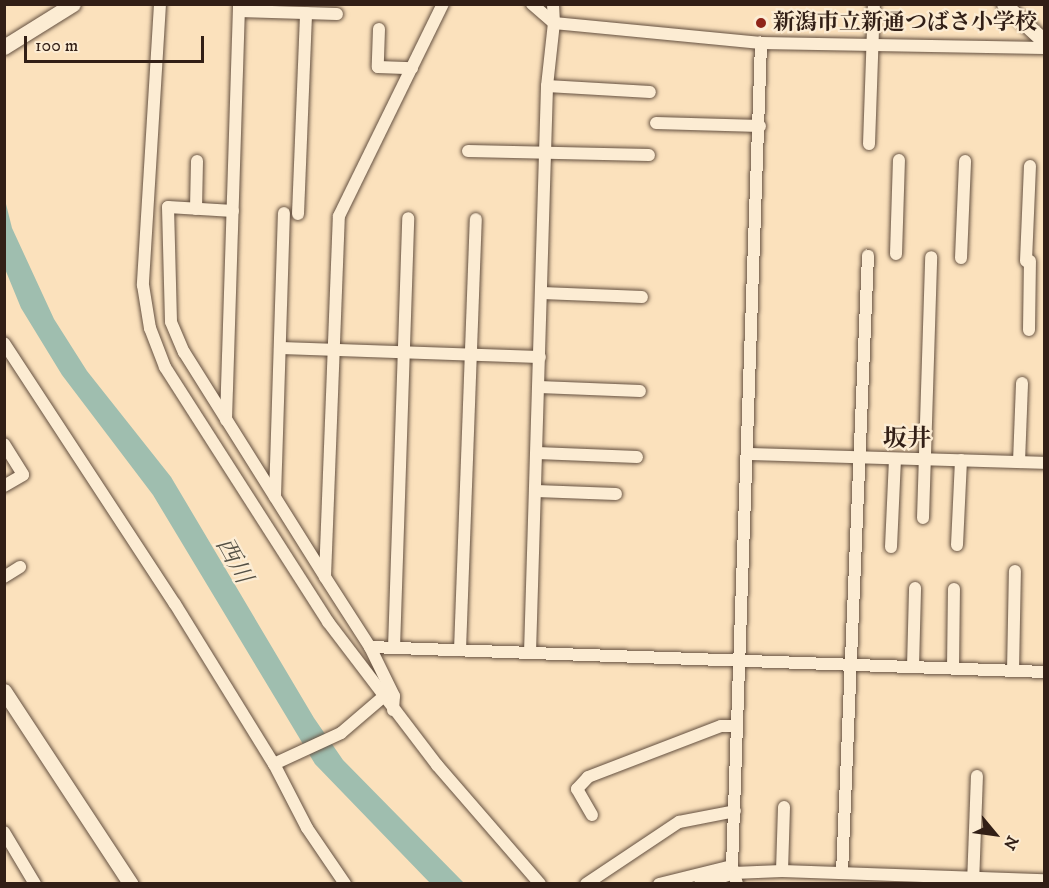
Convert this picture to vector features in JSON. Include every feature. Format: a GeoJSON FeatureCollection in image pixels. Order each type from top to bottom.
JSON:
{"type":"FeatureCollection","features":[{"type":"Feature","properties":{"kind":"street"},"geometry":{"type":"LineString","coordinates":[[4,47],[73,4]]}},
{"type":"Feature","properties":{"kind":"street"},"geometry":{"type":"LineString","coordinates":[[160,4],[143,285],[150,328],[165,367],[328,622],[393,710],[540,884]]}},
{"type":"Feature","properties":{"kind":"street"},"geometry":{"type":"LineString","coordinates":[[325,577],[339,216],[443,4]]}},
{"type":"Feature","properties":{"kind":"street"},"geometry":{"type":"LineString","coordinates":[[532,4],[554,23],[761,43],[872,48],[1044,48]]}},
{"type":"Feature","properties":{"kind":"street"},"geometry":{"type":"LineString","coordinates":[[530,653],[547,86],[554,23],[553,4]]}},
{"type":"Feature","properties":{"kind":"street"},"geometry":{"type":"LineString","coordinates":[[869,144],[874,4]]}},
{"type":"Feature","properties":{"kind":"street"},"geometry":{"type":"LineString","coordinates":[[1004,4],[1044,40]]}},
{"type":"Feature","properties":{"kind":"street"},"geometry":{"type":"LineString","coordinates":[[226,421],[239,8],[337,14]]}},
{"type":"Feature","properties":{"kind":"street"},"geometry":{"type":"LineString","coordinates":[[297,214],[306,13]]}},
{"type":"Feature","properties":{"kind":"street"},"geometry":{"type":"LineString","coordinates":[[379,29],[378,67],[412,68]]}},
{"type":"Feature","properties":{"kind":"street"},"geometry":{"type":"LineString","coordinates":[[734,874],[739,661],[760,126],[761,43]]}},
{"type":"Feature","properties":{"kind":"street"},"geometry":{"type":"LineString","coordinates":[[547,86],[650,92]]}},
{"type":"Feature","properties":{"kind":"street"},"geometry":{"type":"LineString","coordinates":[[656,123],[760,126]]}},
{"type":"Feature","properties":{"kind":"street"},"geometry":{"type":"LineString","coordinates":[[468,151],[649,155]]}},
{"type":"Feature","properties":{"kind":"street"},"geometry":{"type":"LineString","coordinates":[[896,254],[899,160]]}},
{"type":"Feature","properties":{"kind":"street"},"geometry":{"type":"LineString","coordinates":[[196,209],[197,161]]}},
{"type":"Feature","properties":{"kind":"street"},"geometry":{"type":"LineString","coordinates":[[961,258],[965,161]]}},
{"type":"Feature","properties":{"kind":"street"},"geometry":{"type":"LineString","coordinates":[[1029,330],[1030,166]]}},
{"type":"Feature","properties":{"kind":"street"},"geometry":{"type":"LineString","coordinates":[[232,211],[168,207],[171,322],[184,352],[226,421],[370,647],[394,696],[393,710]]}},
{"type":"Feature","properties":{"kind":"street"},"geometry":{"type":"LineString","coordinates":[[275,497],[284,213]]}},
{"type":"Feature","properties":{"kind":"street"},"geometry":{"type":"LineString","coordinates":[[394,648],[408,218]]}},
{"type":"Feature","properties":{"kind":"street"},"geometry":{"type":"LineString","coordinates":[[460,650],[476,219]]}},
{"type":"Feature","properties":{"kind":"street"},"geometry":{"type":"LineString","coordinates":[[842,873],[848,664],[861,459],[868,256]]}},
{"type":"Feature","properties":{"kind":"street"},"geometry":{"type":"LineString","coordinates":[[923,518],[923,459],[931,257]]}},
{"type":"Feature","properties":{"kind":"street"},"geometry":{"type":"LineString","coordinates":[[542,293],[642,297]]}},
{"type":"Feature","properties":{"kind":"street"},"geometry":{"type":"LineString","coordinates":[[4,343],[274,764],[307,828],[345,884]]}},
{"type":"Feature","properties":{"kind":"street"},"geometry":{"type":"LineString","coordinates":[[280,348],[540,357]]}},
{"type":"Feature","properties":{"kind":"street"},"geometry":{"type":"LineString","coordinates":[[1019,462],[1022,383]]}},
{"type":"Feature","properties":{"kind":"street"},"geometry":{"type":"LineString","coordinates":[[539,387],[640,391]]}},
{"type":"Feature","properties":{"kind":"street"},"geometry":{"type":"LineString","coordinates":[[4,444],[23,475],[4,486]]}},
{"type":"Feature","properties":{"kind":"street"},"geometry":{"type":"LineString","coordinates":[[537,453],[637,457]]}},
{"type":"Feature","properties":{"kind":"street"},"geometry":{"type":"LineString","coordinates":[[748,454],[1044,463]]}},
{"type":"Feature","properties":{"kind":"street"},"geometry":{"type":"LineString","coordinates":[[891,547],[896,459]]}},
{"type":"Feature","properties":{"kind":"street"},"geometry":{"type":"LineString","coordinates":[[957,545],[961,460]]}},
{"type":"Feature","properties":{"kind":"street"},"geometry":{"type":"LineString","coordinates":[[536,491],[616,494]]}},
{"type":"Feature","properties":{"kind":"street"},"geometry":{"type":"LineString","coordinates":[[4,577],[20,567]]}},
{"type":"Feature","properties":{"kind":"street"},"geometry":{"type":"LineString","coordinates":[[1013,671],[1015,571]]}},
{"type":"Feature","properties":{"kind":"street"},"geometry":{"type":"LineString","coordinates":[[913,667],[915,588]]}},
{"type":"Feature","properties":{"kind":"street"},"geometry":{"type":"LineString","coordinates":[[953,668],[954,589]]}},
{"type":"Feature","properties":{"kind":"street"},"geometry":{"type":"LineString","coordinates":[[370,647],[1044,672]]}},
{"type":"Feature","properties":{"kind":"street"},"geometry":{"type":"LineString","coordinates":[[4,691],[131,884]]}},
{"type":"Feature","properties":{"kind":"street"},"geometry":{"type":"LineString","coordinates":[[274,764],[294,752],[341,733],[383,697]]}},
{"type":"Feature","properties":{"kind":"street"},"geometry":{"type":"LineString","coordinates":[[592,815],[577,789],[588,777],[721,726],[737,726]]}},
{"type":"Feature","properties":{"kind":"street"},"geometry":{"type":"LineString","coordinates":[[973,881],[977,776]]}},
{"type":"Feature","properties":{"kind":"street"},"geometry":{"type":"LineString","coordinates":[[782,871],[784,807]]}},
{"type":"Feature","properties":{"kind":"street"},"geometry":{"type":"LineString","coordinates":[[586,884],[679,822],[735,811]]}},
{"type":"Feature","properties":{"kind":"street"},"geometry":{"type":"LineString","coordinates":[[4,832],[35,884]]}},
{"type":"Feature","properties":{"kind":"street"},"geometry":{"type":"LineString","coordinates":[[659,884],[734,874],[782,871],[973,881],[1044,880]]}},
{"type":"Feature","properties":{"kind":"street"},"geometry":{"type":"LineString","coordinates":[[700,884],[734,874]]}},
{"type":"Feature","properties":{"kind":"shaded area"},"geometry":{"type":"Polygon","coordinates":[[[4,196],[12,228],[54,319],[87,371],[171,477],[314,718],[343,760],[464,883],[430,883],[315,764],[153,495],[62,375],[21,308],[5,269],[4,196]]]}},
{"type":"Feature","properties":{"kind":"place","name":"新潟市立新通つばさ小学校"},"geometry":{"type":"Point","coordinates":[761,23]}},
{"type":"Feature","properties":{"kind":"district","name":"坂井"},"geometry":{"type":"Point","coordinates":[907,440]}},
{"type":"Feature","properties":{"kind":"water label","name":"西川"},"geometry":{"type":"Point","coordinates":[233,561]}}]}
